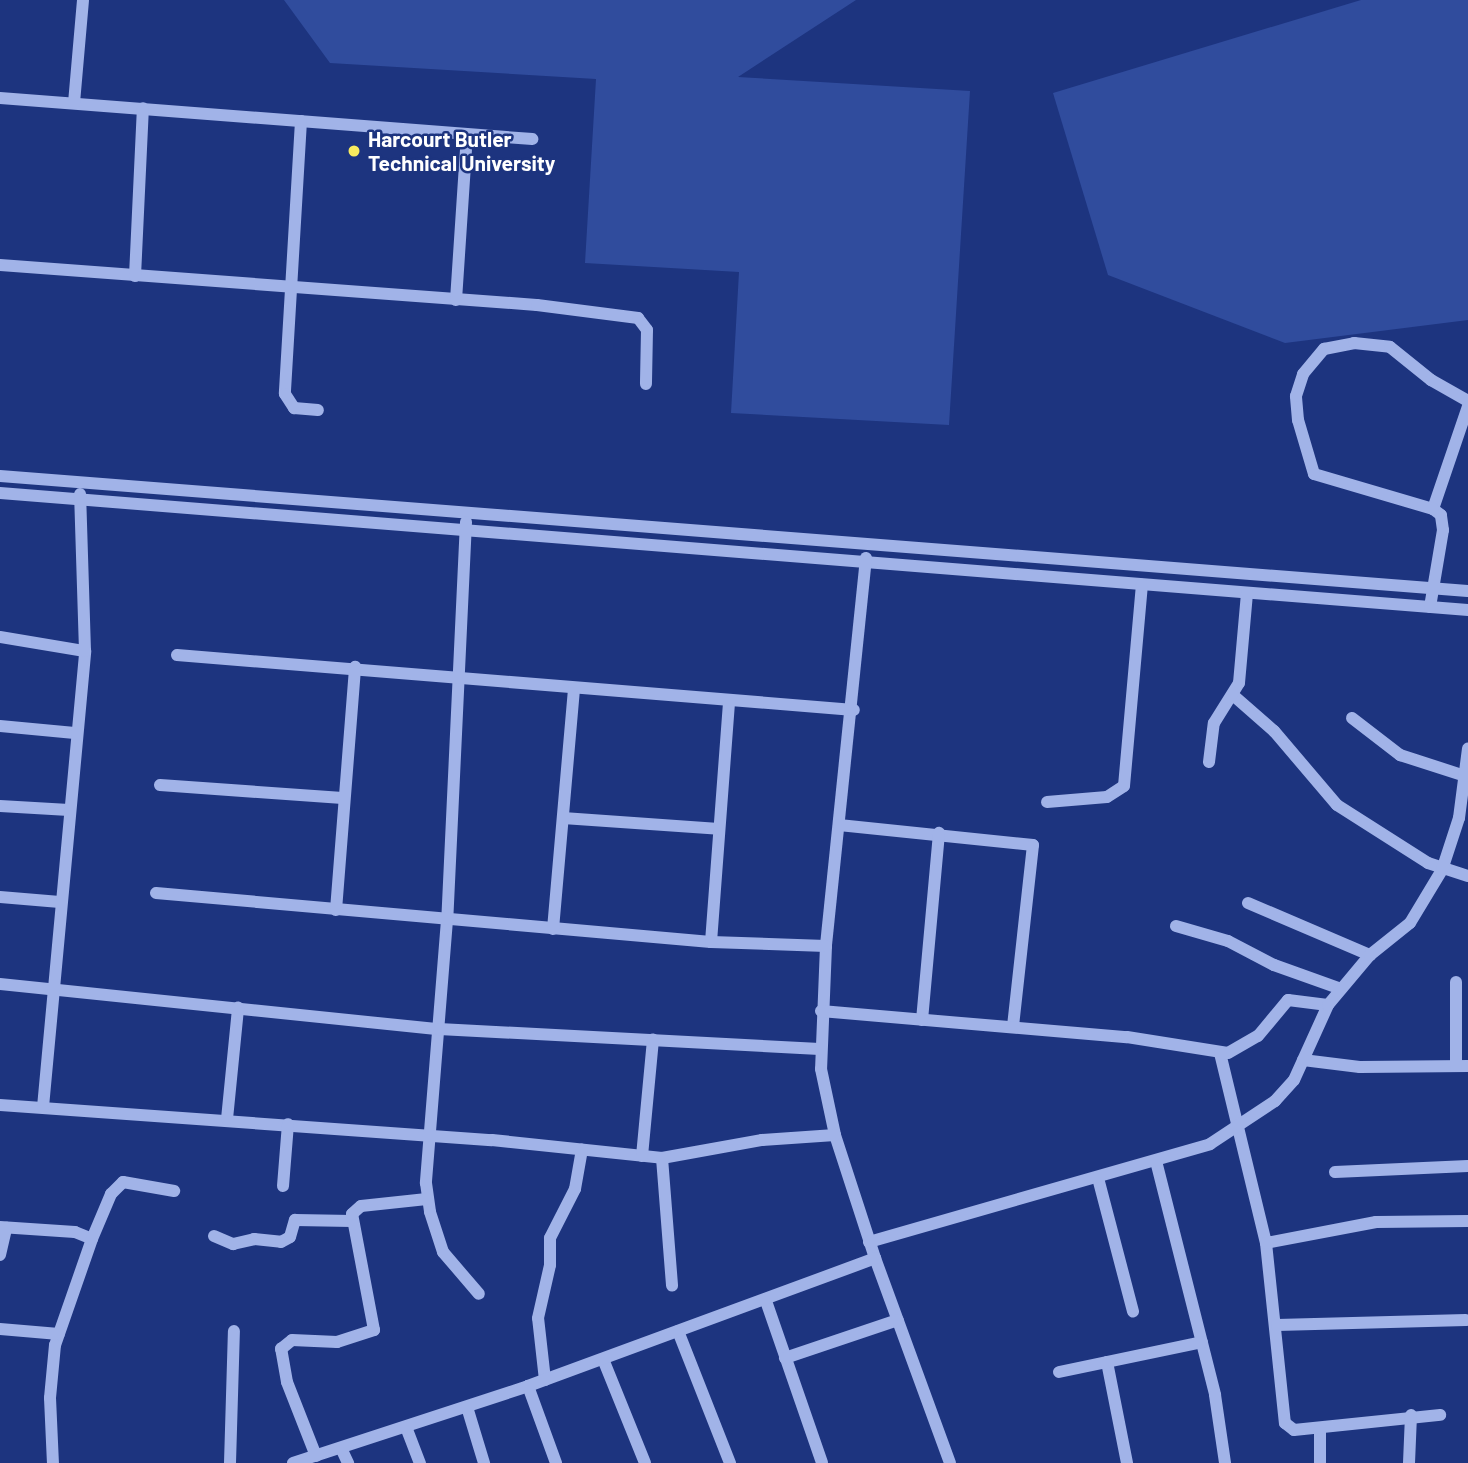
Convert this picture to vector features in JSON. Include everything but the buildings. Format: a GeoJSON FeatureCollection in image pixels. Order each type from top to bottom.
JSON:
{"type":"FeatureCollection","features":[{"type":"Feature","properties":{"kind":"street"},"geometry":{"type":"LineString","coordinates":[[74,103],[83,0]]}},
{"type":"Feature","properties":{"kind":"street"},"geometry":{"type":"LineString","coordinates":[[0,98],[532,139]]}},
{"type":"Feature","properties":{"kind":"street"},"geometry":{"type":"LineString","coordinates":[[135,276],[143,108]]}},
{"type":"Feature","properties":{"kind":"street"},"geometry":{"type":"LineString","coordinates":[[301,121],[286,401],[294,408],[318,410]]}},
{"type":"Feature","properties":{"kind":"street"},"geometry":{"type":"LineString","coordinates":[[456,300],[467,134]]}},
{"type":"Feature","properties":{"kind":"street"},"geometry":{"type":"LineString","coordinates":[[0,265],[456,300],[638,318],[647,330],[646,384]]}},
{"type":"Feature","properties":{"kind":"street"},"geometry":{"type":"LineString","coordinates":[[1430,607],[1443,530],[1441,515],[1433,509],[1314,474],[1298,420],[1298,385],[1324,349],[1342,344],[1381,345],[1397,350],[1431,380],[1468,403],[1433,509]]}},
{"type":"Feature","properties":{"kind":"street"},"geometry":{"type":"LineString","coordinates":[[0,476],[867,547],[1468,591]]}},
{"type":"Feature","properties":{"kind":"street"},"geometry":{"type":"LineString","coordinates":[[43,1107],[75,733],[85,651],[79,482]]}},
{"type":"Feature","properties":{"kind":"street"},"geometry":{"type":"LineString","coordinates":[[0,494],[1468,610]]}},
{"type":"Feature","properties":{"kind":"street"},"geometry":{"type":"LineString","coordinates":[[466,515],[462,676],[427,1199],[443,1252],[479,1294]]}},
{"type":"Feature","properties":{"kind":"street"},"geometry":{"type":"LineString","coordinates":[[867,547],[853,709],[826,946],[819,1049],[835,1135],[869,1242],[950,1463]]}},
{"type":"Feature","properties":{"kind":"street"},"geometry":{"type":"LineString","coordinates":[[974,572],[975,554]]}},
{"type":"Feature","properties":{"kind":"street"},"geometry":{"type":"LineString","coordinates":[[1230,591],[1232,572]]}},
{"type":"Feature","properties":{"kind":"street"},"geometry":{"type":"LineString","coordinates":[[1047,802],[1107,797],[1124,786],[1142,585]]}},
{"type":"Feature","properties":{"kind":"street"},"geometry":{"type":"LineString","coordinates":[[1209,762],[1214,723],[1234,696],[1247,593]]}},
{"type":"Feature","properties":{"kind":"street"},"geometry":{"type":"LineString","coordinates":[[0,637],[85,651]]}},
{"type":"Feature","properties":{"kind":"street"},"geometry":{"type":"LineString","coordinates":[[177,655],[355,667],[574,688],[853,709]]}},
{"type":"Feature","properties":{"kind":"street"},"geometry":{"type":"LineString","coordinates":[[336,910],[355,667]]}},
{"type":"Feature","properties":{"kind":"street"},"geometry":{"type":"LineString","coordinates":[[553,929],[574,688]]}},
{"type":"Feature","properties":{"kind":"street"},"geometry":{"type":"LineString","coordinates":[[1234,696],[1274,731],[1337,805],[1441,870],[1468,876]]}},
{"type":"Feature","properties":{"kind":"street"},"geometry":{"type":"LineString","coordinates":[[711,942],[729,701]]}},
{"type":"Feature","properties":{"kind":"street"},"geometry":{"type":"LineString","coordinates":[[1352,718],[1400,755],[1465,776]]}},
{"type":"Feature","properties":{"kind":"street"},"geometry":{"type":"LineString","coordinates":[[0,726],[75,733]]}},
{"type":"Feature","properties":{"kind":"street"},"geometry":{"type":"LineString","coordinates":[[869,1242],[1156,1161],[1210,1144],[1241,1127],[1314,1061],[1328,1005],[1370,955],[1410,923],[1441,870],[1458,818],[1467,753]]}},
{"type":"Feature","properties":{"kind":"street"},"geometry":{"type":"LineString","coordinates":[[160,785],[343,798]]}},
{"type":"Feature","properties":{"kind":"street"},"geometry":{"type":"LineString","coordinates":[[0,806],[69,810]]}},
{"type":"Feature","properties":{"kind":"street"},"geometry":{"type":"LineString","coordinates":[[562,818],[719,829]]}},
{"type":"Feature","properties":{"kind":"street"},"geometry":{"type":"LineString","coordinates":[[839,825],[939,833],[1032,845],[1013,1027]]}},
{"type":"Feature","properties":{"kind":"street"},"geometry":{"type":"LineString","coordinates":[[922,1020],[939,833]]}},
{"type":"Feature","properties":{"kind":"street"},"geometry":{"type":"LineString","coordinates":[[156,893],[711,942],[826,946]]}},
{"type":"Feature","properties":{"kind":"street"},"geometry":{"type":"LineString","coordinates":[[0,897],[60,902]]}},
{"type":"Feature","properties":{"kind":"street"},"geometry":{"type":"LineString","coordinates":[[1248,903],[1370,955]]}},
{"type":"Feature","properties":{"kind":"street"},"geometry":{"type":"LineString","coordinates":[[1176,926],[1228,940],[1275,965],[1341,989]]}},
{"type":"Feature","properties":{"kind":"street"},"geometry":{"type":"LineString","coordinates":[[1314,1061],[1360,1067],[1462,1066],[1456,982]]}},
{"type":"Feature","properties":{"kind":"street"},"geometry":{"type":"LineString","coordinates":[[0,984],[439,1028],[819,1049]]}},
{"type":"Feature","properties":{"kind":"street"},"geometry":{"type":"LineString","coordinates":[[821,1011],[1136,1038],[1220,1053],[1245,1047],[1289,1000],[1328,1005]]}},
{"type":"Feature","properties":{"kind":"street"},"geometry":{"type":"LineString","coordinates":[[228,1119],[237,1008]]}},
{"type":"Feature","properties":{"kind":"street"},"geometry":{"type":"LineString","coordinates":[[642,1156],[653,1040]]}},
{"type":"Feature","properties":{"kind":"street"},"geometry":{"type":"LineString","coordinates":[[1220,1053],[1241,1127],[1266,1243],[1277,1325],[1285,1423],[1294,1430],[1410,1415],[1440,1415]]}},
{"type":"Feature","properties":{"kind":"street"},"geometry":{"type":"LineString","coordinates":[[0,1105],[228,1119],[662,1158],[762,1140],[835,1135]]}},
{"type":"Feature","properties":{"kind":"street"},"geometry":{"type":"LineString","coordinates":[[283,1186],[288,1124]]}},
{"type":"Feature","properties":{"kind":"street"},"geometry":{"type":"LineString","coordinates":[[545,1380],[538,1318],[550,1265],[551,1230],[575,1189],[582,1150]]}},
{"type":"Feature","properties":{"kind":"street"},"geometry":{"type":"LineString","coordinates":[[662,1158],[672,1286]]}},
{"type":"Feature","properties":{"kind":"street"},"geometry":{"type":"LineString","coordinates":[[1156,1161],[1202,1342],[1225,1463]]}},
{"type":"Feature","properties":{"kind":"street"},"geometry":{"type":"LineString","coordinates":[[1335,1172],[1468,1166]]}},
{"type":"Feature","properties":{"kind":"street"},"geometry":{"type":"LineString","coordinates":[[1098,1178],[1133,1311]]}},
{"type":"Feature","properties":{"kind":"street"},"geometry":{"type":"LineString","coordinates":[[53,1463],[51,1381],[59,1334],[92,1239],[116,1187],[135,1181],[174,1191]]}},
{"type":"Feature","properties":{"kind":"street"},"geometry":{"type":"LineString","coordinates":[[316,1456],[280,1354],[292,1340],[337,1342],[374,1330],[352,1221],[361,1206],[427,1199]]}},
{"type":"Feature","properties":{"kind":"street"},"geometry":{"type":"LineString","coordinates":[[214,1236],[233,1244],[254,1239],[281,1242],[290,1237],[295,1220],[352,1221]]}},
{"type":"Feature","properties":{"kind":"street"},"geometry":{"type":"LineString","coordinates":[[1266,1243],[1376,1222],[1468,1221]]}},
{"type":"Feature","properties":{"kind":"street"},"geometry":{"type":"LineString","coordinates":[[0,1255],[3,1227],[75,1232],[92,1239]]}},
{"type":"Feature","properties":{"kind":"street"},"geometry":{"type":"LineString","coordinates":[[293,1463],[528,1386],[766,1301],[875,1258]]}},
{"type":"Feature","properties":{"kind":"street"},"geometry":{"type":"LineString","coordinates":[[766,1301],[822,1463]]}},
{"type":"Feature","properties":{"kind":"street"},"geometry":{"type":"LineString","coordinates":[[785,1358],[898,1320]]}},
{"type":"Feature","properties":{"kind":"street"},"geometry":{"type":"LineString","coordinates":[[1277,1325],[1466,1320]]}},
{"type":"Feature","properties":{"kind":"street"},"geometry":{"type":"LineString","coordinates":[[0,1329],[59,1334]]}},
{"type":"Feature","properties":{"kind":"street"},"geometry":{"type":"LineString","coordinates":[[230,1463],[234,1331]]}},
{"type":"Feature","properties":{"kind":"street"},"geometry":{"type":"LineString","coordinates":[[678,1331],[730,1463]]}},
{"type":"Feature","properties":{"kind":"street"},"geometry":{"type":"LineString","coordinates":[[1059,1372],[1202,1342]]}},
{"type":"Feature","properties":{"kind":"street"},"geometry":{"type":"LineString","coordinates":[[603,1359],[645,1463]]}},
{"type":"Feature","properties":{"kind":"street"},"geometry":{"type":"LineString","coordinates":[[1107,1362],[1127,1463]]}},
{"type":"Feature","properties":{"kind":"street"},"geometry":{"type":"LineString","coordinates":[[528,1386],[556,1463]]}},
{"type":"Feature","properties":{"kind":"street"},"geometry":{"type":"LineString","coordinates":[[467,1407],[484,1463]]}},
{"type":"Feature","properties":{"kind":"street"},"geometry":{"type":"LineString","coordinates":[[1409,1463],[1410,1415]]}},
{"type":"Feature","properties":{"kind":"street"},"geometry":{"type":"LineString","coordinates":[[405,1427],[420,1463]]}},
{"type":"Feature","properties":{"kind":"street"},"geometry":{"type":"LineString","coordinates":[[1320,1428],[1320,1463]]}},
{"type":"Feature","properties":{"kind":"street"},"geometry":{"type":"LineString","coordinates":[[341,1448],[348,1463]]}},
{"type":"Feature","properties":{"kind":"shaded area"},"geometry":{"type":"Polygon","coordinates":[[[284,0],[856,0],[738,77],[970,91],[949,425],[731,413],[739,272],[585,263],[596,79],[330,63],[284,0]]]}},
{"type":"Feature","properties":{"kind":"shaded area"},"geometry":{"type":"Polygon","coordinates":[[[1361,0],[1468,0],[1468,320],[1285,343],[1108,275],[1053,93],[1361,0]]]}},
{"type":"Feature","properties":{"kind":"place","name":"Harcourt Butler Technical University"},"geometry":{"type":"Point","coordinates":[354,151]}}]}
